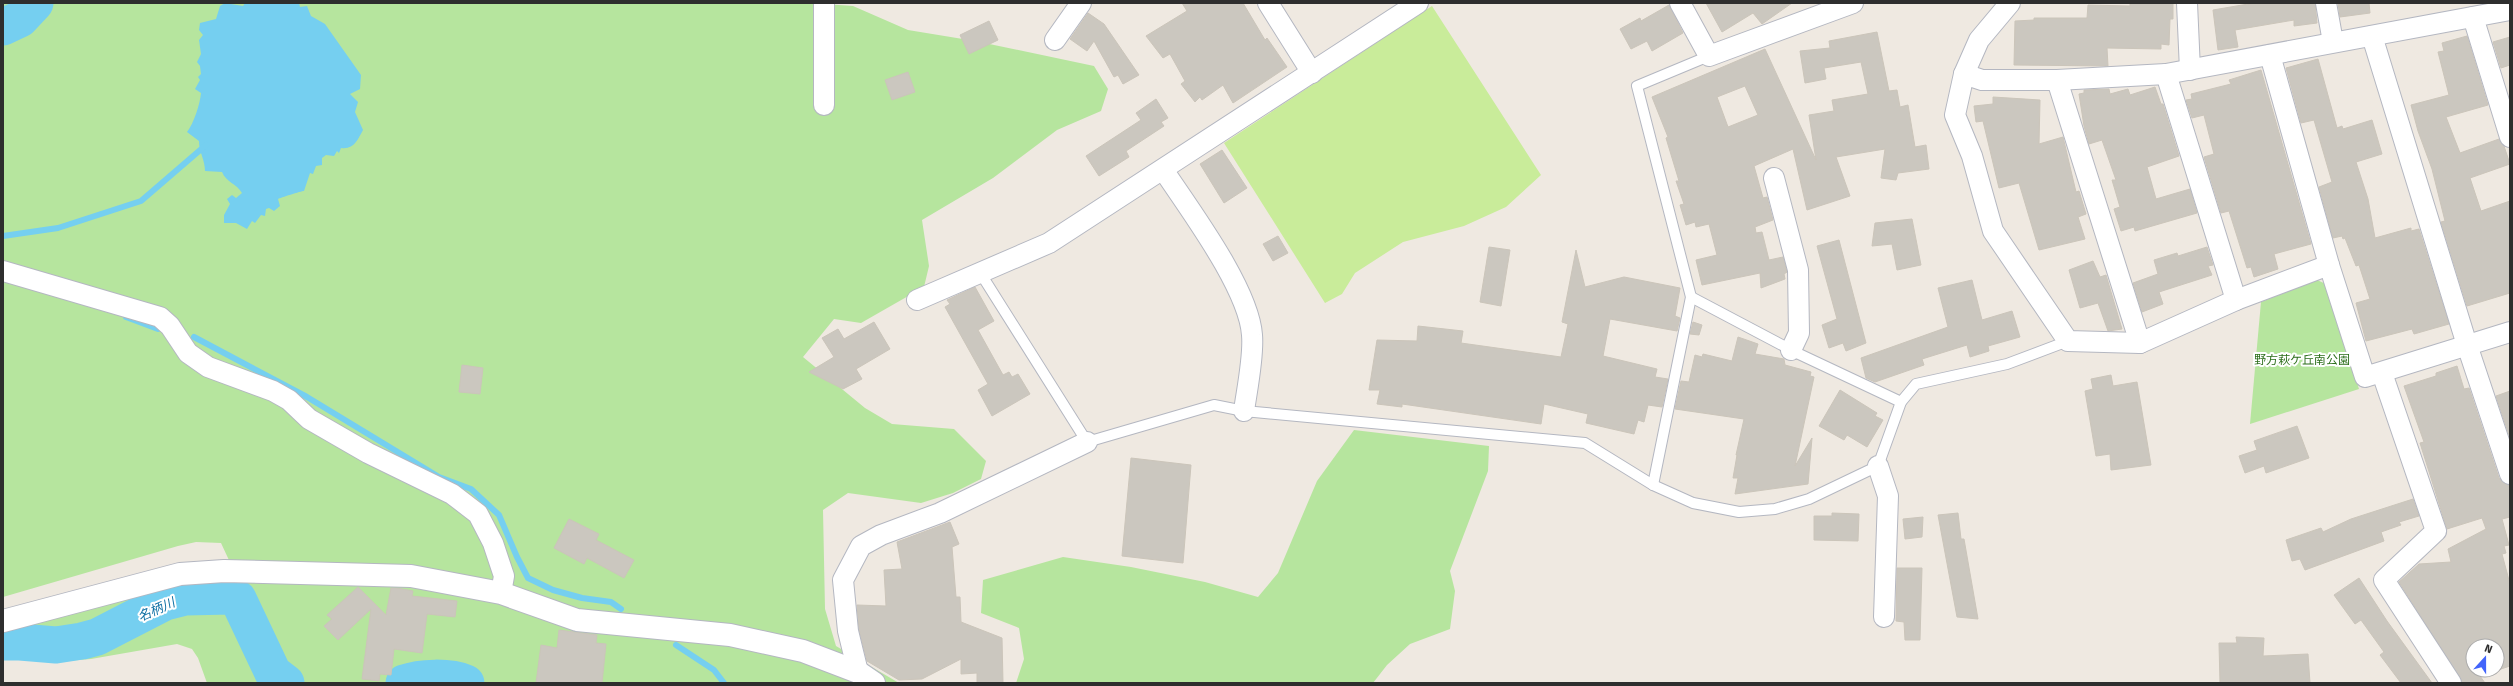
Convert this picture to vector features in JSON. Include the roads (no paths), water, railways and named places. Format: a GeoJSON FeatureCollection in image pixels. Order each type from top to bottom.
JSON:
{"type":"FeatureCollection","features":[{"type":"Feature","properties":{"kind":"street"},"geometry":{"type":"LineString","coordinates":[[824,3],[824,105]]}},
{"type":"Feature","properties":{"kind":"street"},"geometry":{"type":"LineString","coordinates":[[1055,40],[1081,3]]}},
{"type":"Feature","properties":{"kind":"street"},"geometry":{"type":"LineString","coordinates":[[1268,3],[1312,73]]}},
{"type":"Feature","properties":{"kind":"street"},"geometry":{"type":"LineString","coordinates":[[917,300],[1049,244],[1164,171],[1418,3]]}},
{"type":"Feature","properties":{"kind":"street"},"geometry":{"type":"LineString","coordinates":[[1680,3],[1709,56],[1853,3]]}},
{"type":"Feature","properties":{"kind":"street"},"geometry":{"type":"LineString","coordinates":[[2010,3],[1979,40],[1964,74],[1955,115],[1972,156],[1994,231],[2068,341],[2140,343],[2236,300],[2329,265]]}},
{"type":"Feature","properties":{"kind":"street"},"geometry":{"type":"LineString","coordinates":[[2187,3],[2190,70]]}},
{"type":"Feature","properties":{"kind":"street"},"geometry":{"type":"LineString","coordinates":[[2326,3],[2333,42]]}},
{"type":"Feature","properties":{"kind":"street"},"geometry":{"type":"LineString","coordinates":[[1964,74],[1982,80],[2057,80],[2166,74],[2372,36],[2468,13],[2510,10]]}},
{"type":"Feature","properties":{"kind":"street"},"geometry":{"type":"LineString","coordinates":[[2468,13],[2510,136]]}},
{"type":"Feature","properties":{"kind":"street"},"geometry":{"type":"LineString","coordinates":[[2372,36],[2467,345],[2510,474]]}},
{"type":"Feature","properties":{"kind":"street"},"geometry":{"type":"LineString","coordinates":[[2270,55],[2329,265],[2365,377],[2382,373],[2510,332]]}},
{"type":"Feature","properties":{"kind":"street"},"geometry":{"type":"LineString","coordinates":[[2166,74],[2236,300]]}},
{"type":"Feature","properties":{"kind":"street"},"geometry":{"type":"LineString","coordinates":[[2057,80],[2140,343]]}},
{"type":"Feature","properties":{"kind":"street"},"geometry":{"type":"LineString","coordinates":[[1164,171],[1214,248],[1241,296],[1252,335],[1244,410]]}},
{"type":"Feature","properties":{"kind":"street"},"geometry":{"type":"LineString","coordinates":[[1774,178],[1798,270],[1799,333],[1792,350]]}},
{"type":"Feature","properties":{"kind":"street"},"geometry":{"type":"LineString","coordinates":[[3,271],[160,317],[170,326],[188,353],[208,367],[274,391],[289,400],[309,419],[368,453],[452,494],[478,514],[493,542],[504,576],[501,593]]}},
{"type":"Feature","properties":{"kind":"street"},"geometry":{"type":"LineString","coordinates":[[2382,373],[2436,531],[2384,580],[2450,683]]}},
{"type":"Feature","properties":{"kind":"street"},"geometry":{"type":"LineString","coordinates":[[866,678],[848,630],[843,580],[861,546],[881,535],[940,513],[1087,442]]}},
{"type":"Feature","properties":{"kind":"street"},"geometry":{"type":"LineString","coordinates":[[1878,466],[1888,496],[1884,617]]}},
{"type":"Feature","properties":{"kind":"street"},"geometry":{"type":"LineString","coordinates":[[3,621],[180,574],[224,571],[411,576],[501,593],[576,620],[730,635],[803,651],[866,678]]}},
{"type":"Feature","properties":{"kind":"lane"},"geometry":{"type":"LineString","coordinates":[[1653,485],[1691,297],[1637,86],[1709,56]]}},
{"type":"Feature","properties":{"kind":"lane"},"geometry":{"type":"LineString","coordinates":[[981,274],[1087,442],[1214,405],[1244,410],[1585,443],[1653,485],[1693,503],[1739,512],[1775,509],[1809,499],[1878,466],[1901,402],[1916,384],[2007,364],[2068,341]]}},
{"type":"Feature","properties":{"kind":"lane"},"geometry":{"type":"LineString","coordinates":[[1691,297],[1792,350],[1901,402]]}},
{"type":"Feature","properties":{"kind":"water"},"geometry":{"type":"Polygon","coordinates":[[[225,3],[243,6],[245,3],[299,3],[300,7],[307,6],[311,16],[325,24],[361,75],[360,89],[350,94],[358,102],[355,112],[363,130],[355,143],[352,146],[341,148],[339,153],[337,151],[334,156],[326,155],[322,158],[322,165],[316,166],[313,174],[310,173],[304,191],[278,199],[280,206],[274,211],[269,208],[266,209],[265,216],[261,215],[255,223],[252,221],[247,229],[236,223],[224,223],[224,215],[230,204],[227,199],[232,195],[236,198],[242,193],[226,178],[222,172],[205,171],[199,141],[187,132],[196,113],[201,93],[195,89],[200,80],[198,77],[201,74],[200,66],[197,62],[201,54],[199,40],[203,35],[199,30],[200,23],[216,19],[220,6],[225,3]]]}},
{"type":"Feature","properties":{"kind":"waterway"},"geometry":{"type":"LineString","coordinates":[[3,27],[20,19],[35,3]]}},
{"type":"Feature","properties":{"kind":"waterway"},"geometry":{"type":"LineString","coordinates":[[3,236],[58,228],[141,201],[206,145]]}},
{"type":"Feature","properties":{"kind":"waterway"},"geometry":{"type":"LineString","coordinates":[[126,317],[158,329]]}},
{"type":"Feature","properties":{"kind":"waterway"},"geometry":{"type":"LineString","coordinates":[[194,337],[307,397],[439,477],[471,489],[499,515],[517,557],[528,578],[553,590],[582,598],[611,602],[621,609]]}},
{"type":"Feature","properties":{"kind":"waterway","name":"名柄川"},"geometry":{"type":"LineString","coordinates":[[3,642],[56,645],[82,641],[97,637],[165,602],[185,597],[231,596],[238,599],[273,673],[286,683]]}},
{"type":"Feature","properties":{"kind":"waterway"},"geometry":{"type":"LineString","coordinates":[[676,645],[714,670],[724,683]]}},
{"type":"Feature","properties":{"kind":"waterway","name":"名柄川"},"geometry":{"type":"LineString","coordinates":[[404,683],[418,679],[435,678],[452,679],[466,683]]}},
{"type":"Feature","properties":{"kind":"park label","name":"野方萩ケ丘南公園"},"geometry":{"type":"Point","coordinates":[2302,360]}}]}
